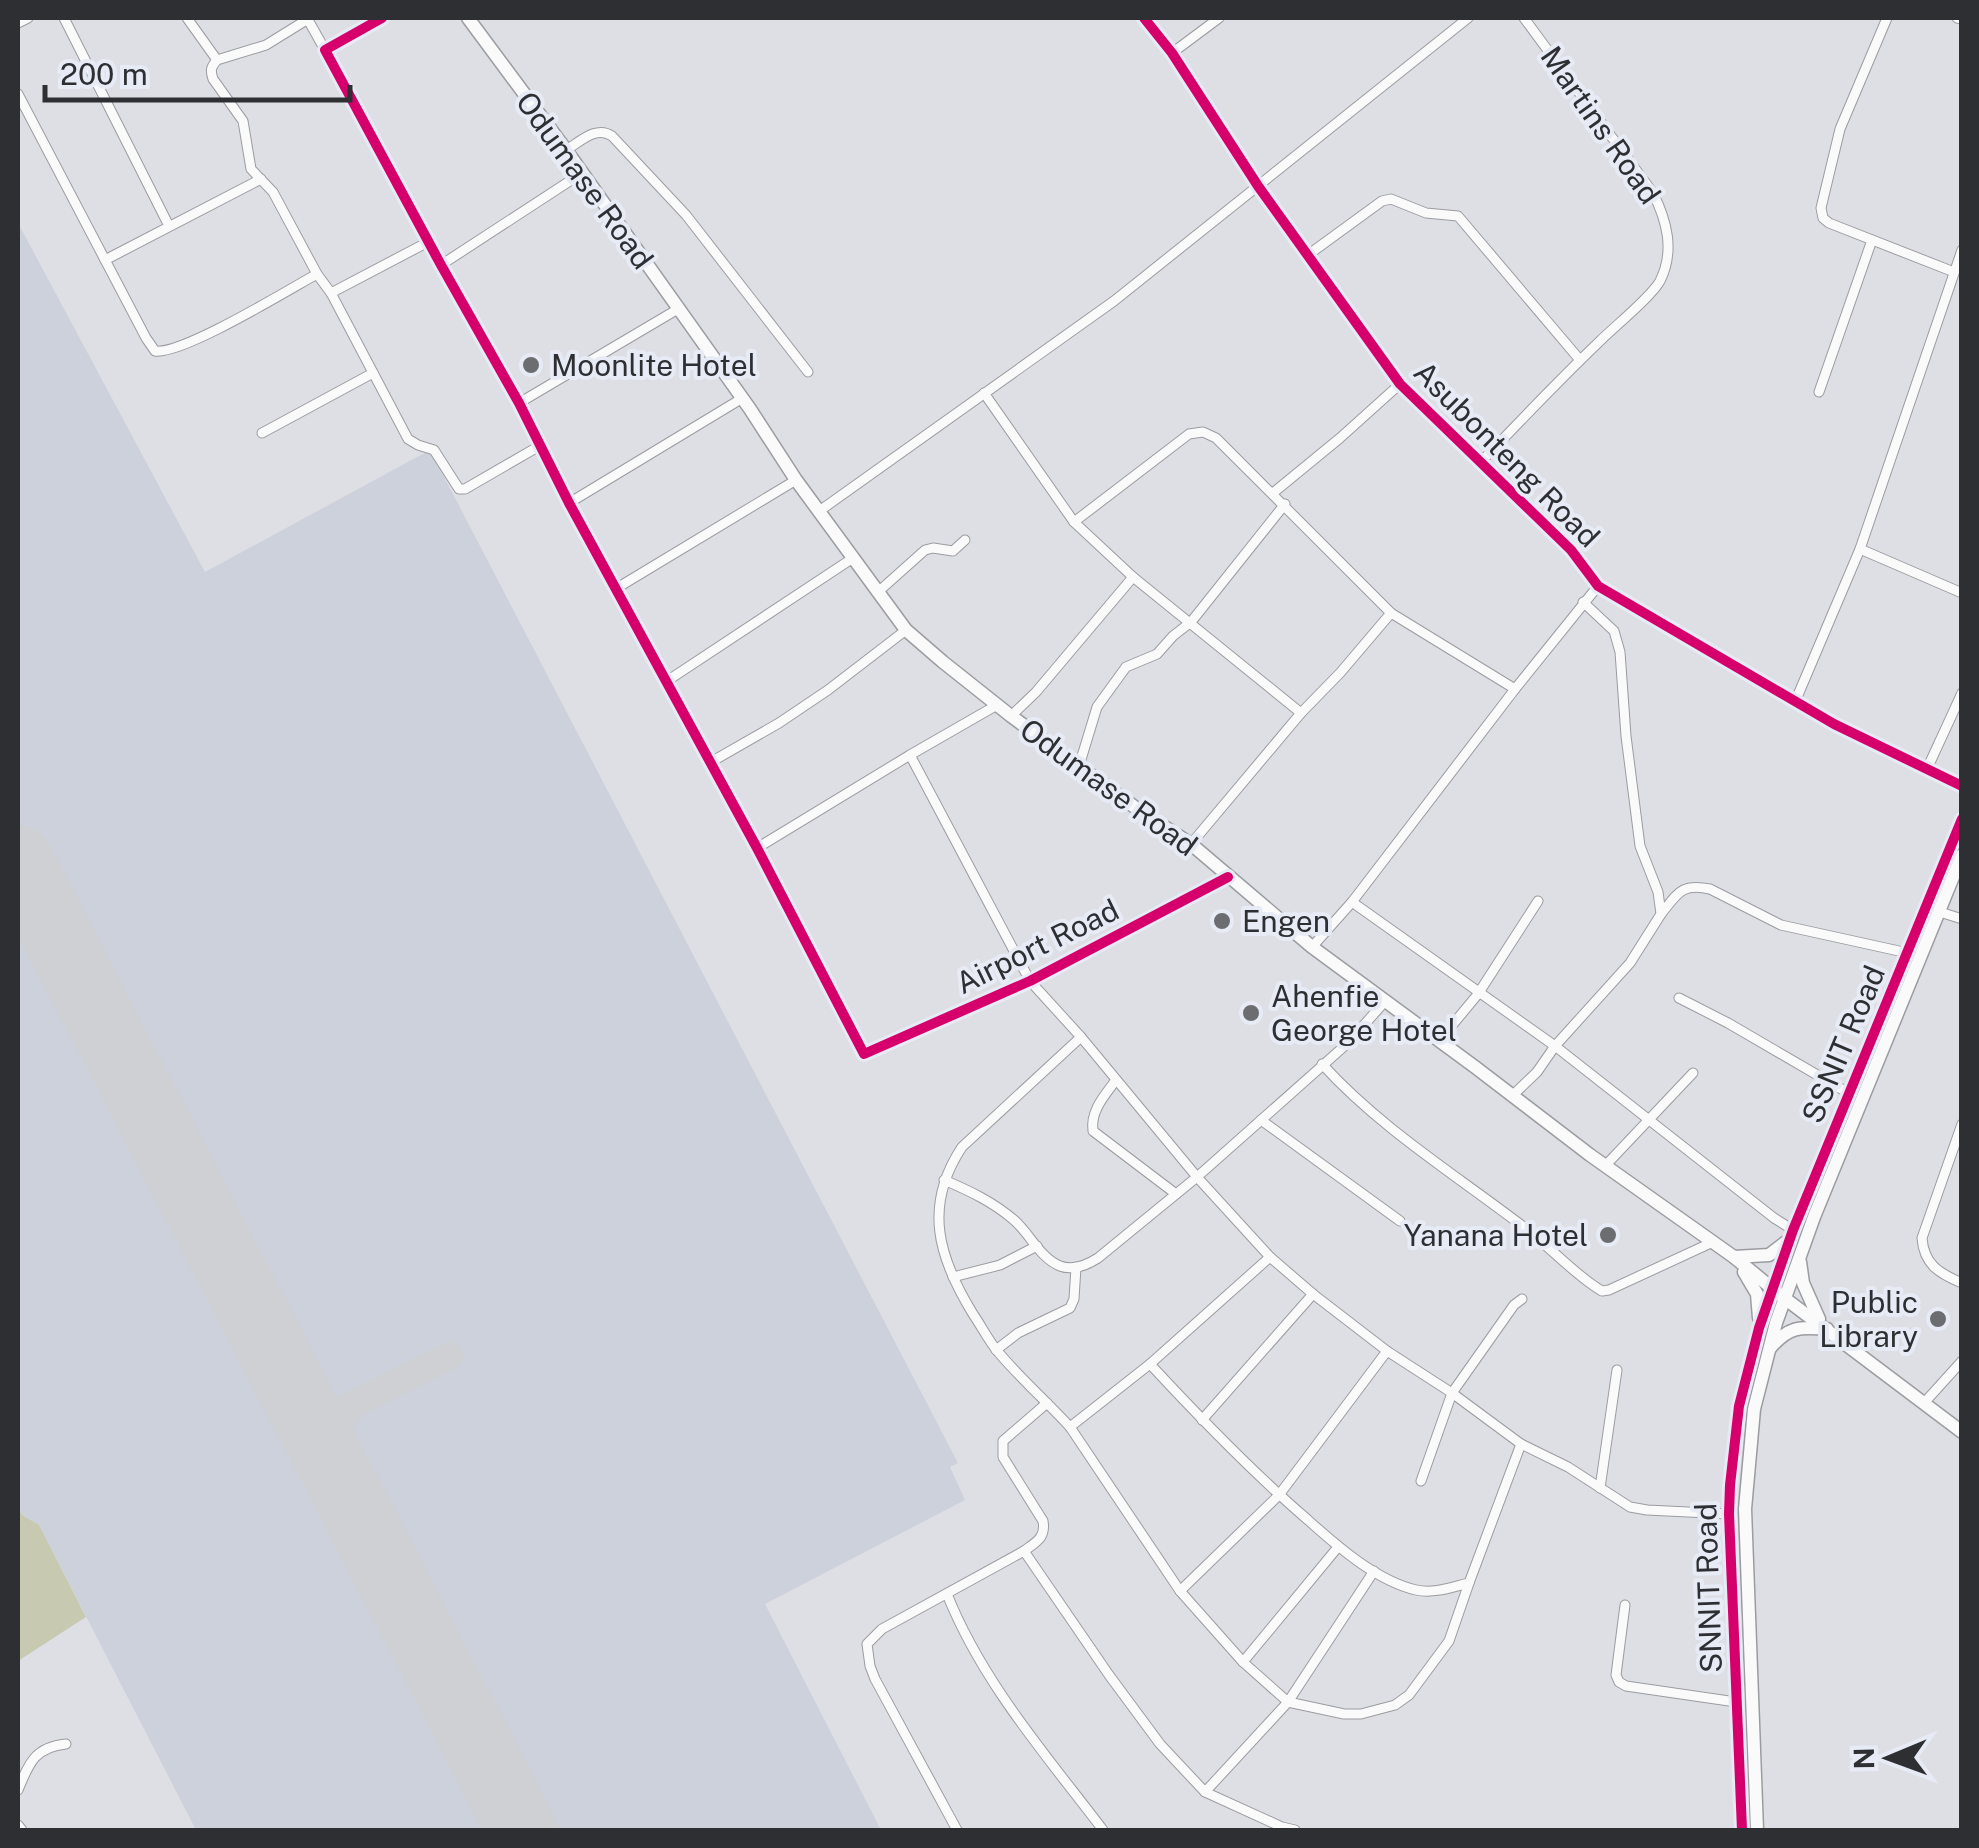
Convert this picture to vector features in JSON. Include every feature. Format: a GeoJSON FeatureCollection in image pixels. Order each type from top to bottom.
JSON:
{"type":"FeatureCollection","features":[{"type":"Feature","properties":{"kind":"main road","name":"Odumase Road"},"geometry":{"type":"LineString","coordinates":[[468,18],[906,630],[997,705],[1191,844],[1312,947],[1714,1242],[1962,1432]]}},
{"type":"Feature","properties":{"kind":"main road","name":"SSNIT Road"},"geometry":{"type":"LineString","coordinates":[[1772,1289],[1962,818]]}},
{"type":"Feature","properties":{"kind":"main road","name":"SSNIT Road"},"geometry":{"type":"LineString","coordinates":[[1785,1299],[1814,1217],[1962,856]]}},
{"type":"Feature","properties":{"kind":"main road"},"geometry":{"type":"LineString","coordinates":[[1758,1328],[1757,1294],[1734,1257],[1769,1255],[1792,1234]]}},
{"type":"Feature","properties":{"kind":"main road"},"geometry":{"type":"LineString","coordinates":[[1768,1350],[1784,1333],[1825,1327],[1803,1283],[1800,1259]]}},
{"type":"Feature","properties":{"kind":"main road","name":"SNNIT Road"},"geometry":{"type":"LineString","coordinates":[[1742,1830],[1730,1485],[1739,1406],[1772,1289]]}},
{"type":"Feature","properties":{"kind":"main road","name":"SNNIT Road"},"geometry":{"type":"LineString","coordinates":[[1757,1830],[1745,1497],[1754,1409],[1785,1299]]}},
{"type":"Feature","properties":{"kind":"main road"},"geometry":{"type":"LineString","coordinates":[[1738,1754],[1754,1753]]}},
{"type":"Feature","properties":{"kind":"main road"},"geometry":{"type":"LineString","coordinates":[[1740,1780],[1755,1780]]}},
{"type":"Feature","properties":{"kind":"street"},"geometry":{"type":"LineString","coordinates":[[18,23],[28,18]]}},
{"type":"Feature","properties":{"kind":"street"},"geometry":{"type":"LineString","coordinates":[[64,18],[170,226]]}},
{"type":"Feature","properties":{"kind":"street"},"geometry":{"type":"LineString","coordinates":[[187,18],[218,60]]}},
{"type":"Feature","properties":{"kind":"street"},"geometry":{"type":"LineString","coordinates":[[540,446],[458,489],[434,450],[418,446],[408,438],[274,192],[251,169],[243,121],[210,71],[218,60],[266,45],[307,18],[519,404],[757,848],[997,705]]}},
{"type":"Feature","properties":{"kind":"street"},"geometry":{"type":"LineString","coordinates":[[326,50],[382,18]]}},
{"type":"Feature","properties":{"kind":"street","name":"Asubonteng Road"},"geometry":{"type":"LineString","coordinates":[[1144,18],[1400,384],[1571,550],[1598,586],[1795,702],[1962,786]]}},
{"type":"Feature","properties":{"kind":"street"},"geometry":{"type":"LineString","coordinates":[[1172,53],[1219,18]]}},
{"type":"Feature","properties":{"kind":"street"},"geometry":{"type":"LineString","coordinates":[[818,512],[1114,300],[1468,18]]}},
{"type":"Feature","properties":{"kind":"street","name":"Martins Road"},"geometry":{"type":"LineString","coordinates":[[1481,462],[1658,284],[1666,264],[1665,218],[1653,193],[1524,18]]}},
{"type":"Feature","properties":{"kind":"street"},"geometry":{"type":"LineString","coordinates":[[1887,18],[1840,129],[1821,208],[1829,223],[1954,272]]}},
{"type":"Feature","properties":{"kind":"street"},"geometry":{"type":"LineString","coordinates":[[18,94],[155,352],[162,353],[203,336],[317,274]]}},
{"type":"Feature","properties":{"kind":"street"},"geometry":{"type":"LineString","coordinates":[[566,150],[597,131],[612,136],[686,216],[808,372]]}},
{"type":"Feature","properties":{"kind":"street"},"geometry":{"type":"LineString","coordinates":[[441,265],[582,173]]}},
{"type":"Feature","properties":{"kind":"street"},"geometry":{"type":"LineString","coordinates":[[104,260],[261,180]]}},
{"type":"Feature","properties":{"kind":"street"},"geometry":{"type":"LineString","coordinates":[[1308,254],[1382,200],[1390,198],[1426,213],[1458,216],[1580,360]]}},
{"type":"Feature","properties":{"kind":"street"},"geometry":{"type":"LineString","coordinates":[[1820,392],[1872,240]]}},
{"type":"Feature","properties":{"kind":"street"},"geometry":{"type":"LineString","coordinates":[[331,293],[428,242]]}},
{"type":"Feature","properties":{"kind":"street"},"geometry":{"type":"LineString","coordinates":[[1795,702],[1860,549],[1962,250]]}},
{"type":"Feature","properties":{"kind":"street"},"geometry":{"type":"LineString","coordinates":[[519,404],[678,309]]}},
{"type":"Feature","properties":{"kind":"street"},"geometry":{"type":"LineString","coordinates":[[262,432],[373,373]]}},
{"type":"Feature","properties":{"kind":"street"},"geometry":{"type":"LineString","coordinates":[[1273,493],[1400,384]]}},
{"type":"Feature","properties":{"kind":"street"},"geometry":{"type":"LineString","coordinates":[[984,393],[1074,522],[1133,576],[1300,713]]}},
{"type":"Feature","properties":{"kind":"street"},"geometry":{"type":"LineString","coordinates":[[570,503],[741,399]]}},
{"type":"Feature","properties":{"kind":"street"},"geometry":{"type":"LineString","coordinates":[[1074,522],[1189,434],[1203,432],[1216,438],[1285,504],[1391,612],[1515,688]]}},
{"type":"Feature","properties":{"kind":"street"},"geometry":{"type":"LineString","coordinates":[[617,588],[796,480]]}},
{"type":"Feature","properties":{"kind":"street"},"geometry":{"type":"LineString","coordinates":[[1079,766],[1098,707],[1126,667],[1157,654],[1191,622],[1285,504]]}},
{"type":"Feature","properties":{"kind":"street"},"geometry":{"type":"LineString","coordinates":[[878,592],[925,550],[953,551],[965,540]]}},
{"type":"Feature","properties":{"kind":"street"},"geometry":{"type":"LineString","coordinates":[[1860,549],[1962,593]]}},
{"type":"Feature","properties":{"kind":"street"},"geometry":{"type":"LineString","coordinates":[[668,681],[853,558]]}},
{"type":"Feature","properties":{"kind":"street"},"geometry":{"type":"LineString","coordinates":[[1012,716],[1133,576]]}},
{"type":"Feature","properties":{"kind":"street"},"geometry":{"type":"LineString","coordinates":[[1312,947],[1352,902],[1598,586]]}},
{"type":"Feature","properties":{"kind":"street"},"geometry":{"type":"LineString","coordinates":[[1583,602],[1614,630],[1620,652],[1640,846],[1658,892],[1661,914]]}},
{"type":"Feature","properties":{"kind":"street"},"geometry":{"type":"LineString","coordinates":[[1191,844],[1391,612]]}},
{"type":"Feature","properties":{"kind":"street"},"geometry":{"type":"LineString","coordinates":[[711,762],[828,690],[906,630]]}},
{"type":"Feature","properties":{"kind":"street"},"geometry":{"type":"LineString","coordinates":[[1927,769],[1962,694]]}},
{"type":"Feature","properties":{"kind":"street"},"geometry":{"type":"LineString","coordinates":[[910,755],[1030,981],[1270,1257],[1313,1294],[1520,1444],[1568,1467],[1630,1506],[1730,1514]]}},
{"type":"Feature","properties":{"kind":"street","name":"Airport Road"},"geometry":{"type":"LineString","coordinates":[[757,848],[864,1054],[1030,981],[1228,877]]}},
{"type":"Feature","properties":{"kind":"street"},"geometry":{"type":"LineString","coordinates":[[1514,1095],[1630,963],[1661,914],[1680,890],[1688,887],[1710,889],[1781,925],[1908,953]]}},
{"type":"Feature","properties":{"kind":"street"},"geometry":{"type":"LineString","coordinates":[[1439,1041],[1478,994],[1538,901]]}},
{"type":"Feature","properties":{"kind":"street"},"geometry":{"type":"LineString","coordinates":[[1352,902],[1554,1046],[1792,1234]]}},
{"type":"Feature","properties":{"kind":"street"},"geometry":{"type":"LineString","coordinates":[[1940,912],[1962,920]]}},
{"type":"Feature","properties":{"kind":"street"},"geometry":{"type":"LineString","coordinates":[[1679,998],[1850,1094]]}},
{"type":"Feature","properties":{"kind":"street"},"geometry":{"type":"LineString","coordinates":[[944,1180],[982,1196],[1018,1223],[1048,1259],[1062,1267],[1088,1264],[1197,1177],[1356,1034],[1386,1000]]}},
{"type":"Feature","properties":{"kind":"street"},"geometry":{"type":"LineString","coordinates":[[1081,1038],[962,1147],[949,1167],[940,1193],[939,1225],[945,1258],[958,1289],[996,1350],[1070,1427],[1180,1591],[1243,1662],[1288,1702],[1344,1714],[1395,1705],[1410,1695],[1449,1642],[1520,1444]]}},
{"type":"Feature","properties":{"kind":"street"},"geometry":{"type":"LineString","coordinates":[[1322,1064],[1344,1089],[1550,1247],[1597,1288],[1609,1290],[1714,1242]]}},
{"type":"Feature","properties":{"kind":"street"},"geometry":{"type":"LineString","coordinates":[[1606,1166],[1693,1073]]}},
{"type":"Feature","properties":{"kind":"street"},"geometry":{"type":"LineString","coordinates":[[1116,1080],[1100,1101],[1092,1120],[1093,1130],[1176,1194]]}},
{"type":"Feature","properties":{"kind":"street"},"geometry":{"type":"LineString","coordinates":[[1261,1120],[1400,1221]]}},
{"type":"Feature","properties":{"kind":"street"},"geometry":{"type":"LineString","coordinates":[[1962,1124],[1922,1238],[1923,1255],[1934,1268],[1962,1283]]}},
{"type":"Feature","properties":{"kind":"street"},"geometry":{"type":"LineString","coordinates":[[952,1277],[984,1271],[1037,1246]]}},
{"type":"Feature","properties":{"kind":"street"},"geometry":{"type":"LineString","coordinates":[[1070,1427],[1150,1364],[1270,1257]]}},
{"type":"Feature","properties":{"kind":"street"},"geometry":{"type":"LineString","coordinates":[[996,1350],[1018,1333],[1070,1308],[1076,1268]]}},
{"type":"Feature","properties":{"kind":"street"},"geometry":{"type":"LineString","coordinates":[[1202,1420],[1313,1294]]}},
{"type":"Feature","properties":{"kind":"street"},"geometry":{"type":"LineString","coordinates":[[1422,1481],[1452,1393],[1514,1304],[1522,1299]]}},
{"type":"Feature","properties":{"kind":"street"},"geometry":{"type":"LineString","coordinates":[[1180,1591],[1278,1495],[1388,1350]]}},
{"type":"Feature","properties":{"kind":"street"},"geometry":{"type":"LineString","coordinates":[[1924,1403],[1962,1360]]}},
{"type":"Feature","properties":{"kind":"street"},"geometry":{"type":"LineString","coordinates":[[1150,1364],[1278,1495],[1338,1547],[1413,1590],[1444,1590],[1469,1583]]}},
{"type":"Feature","properties":{"kind":"street"},"geometry":{"type":"LineString","coordinates":[[1600,1488],[1618,1370]]}},
{"type":"Feature","properties":{"kind":"street"},"geometry":{"type":"LineString","coordinates":[[957,1830],[875,1679],[866,1644],[882,1629],[1024,1552],[1042,1538],[1043,1521],[1003,1457],[1003,1441],[1046,1403]]}},
{"type":"Feature","properties":{"kind":"street"},"geometry":{"type":"LineString","coordinates":[[1243,1662],[1338,1547]]}},
{"type":"Feature","properties":{"kind":"street"},"geometry":{"type":"LineString","coordinates":[[1024,1552],[1160,1744],[1205,1792],[1282,1829],[1295,1830]]}},
{"type":"Feature","properties":{"kind":"street"},"geometry":{"type":"LineString","coordinates":[[1205,1792],[1288,1702],[1374,1571]]}},
{"type":"Feature","properties":{"kind":"street"},"geometry":{"type":"LineString","coordinates":[[947,1594],[983,1668],[1103,1830]]}},
{"type":"Feature","properties":{"kind":"street"},"geometry":{"type":"LineString","coordinates":[[1625,1605],[1616,1675],[1619,1682],[1736,1702]]}},
{"type":"Feature","properties":{"kind":"street"},"geometry":{"type":"LineString","coordinates":[[18,1790],[33,1759],[48,1747],[66,1744]]}},
{"type":"Feature","properties":{"kind":"shaded area"},"geometry":{"type":"Polygon","coordinates":[[[18,223],[205,572],[430,450],[958,1463],[950,1467],[965,1500],[765,1604],[881,1830],[196,1830],[39,1525],[22,1515],[18,1507],[18,223]]]}},
{"type":"Feature","properties":{"kind":"green space"},"geometry":{"type":"Polygon","coordinates":[[[18,1507],[22,1515],[39,1525],[86,1617],[18,1661],[18,1507]]]}},
{"type":"Feature","properties":{"kind":"taxiway"},"geometry":{"type":"LineString","coordinates":[[292,1388],[315,1404],[341,1410],[449,1356]]}},
{"type":"Feature","properties":{"kind":"taxiway"},"geometry":{"type":"LineString","coordinates":[[333,1467],[335,1433],[353,1405]]}},
{"type":"Feature","properties":{"kind":"runway"},"geometry":{"type":"LineString","coordinates":[[18,860],[522,1830]]}},
{"type":"Feature","properties":{"kind":"cycle path"},"geometry":{"type":"LineString","coordinates":[[382,18],[325,50],[519,403],[864,1054],[1030,981],[1228,877]]}},
{"type":"Feature","properties":{"kind":"cycle path"},"geometry":{"type":"LineString","coordinates":[[1144,18],[1400,384],[1571,550],[1598,586],[1834,724],[1962,786]]}},
{"type":"Feature","properties":{"kind":"cycle path"},"geometry":{"type":"LineString","coordinates":[[1742,1830],[1729,1514],[1739,1406],[1759,1328],[1793,1230],[1962,819]]}},
{"type":"Feature","properties":{"kind":"place","name":"Moonlite Hotel"},"geometry":{"type":"Point","coordinates":[531,365]}},
{"type":"Feature","properties":{"kind":"place","name":"Engen"},"geometry":{"type":"Point","coordinates":[1222,921]}},
{"type":"Feature","properties":{"kind":"place","name":"Ahenfie George Hotel"},"geometry":{"type":"Point","coordinates":[1251,1013]}},
{"type":"Feature","properties":{"kind":"place","name":"Yanana Hotel"},"geometry":{"type":"Point","coordinates":[1608,1235]}},
{"type":"Feature","properties":{"kind":"place","name":"Public Library"},"geometry":{"type":"Point","coordinates":[1938,1319]}}]}
